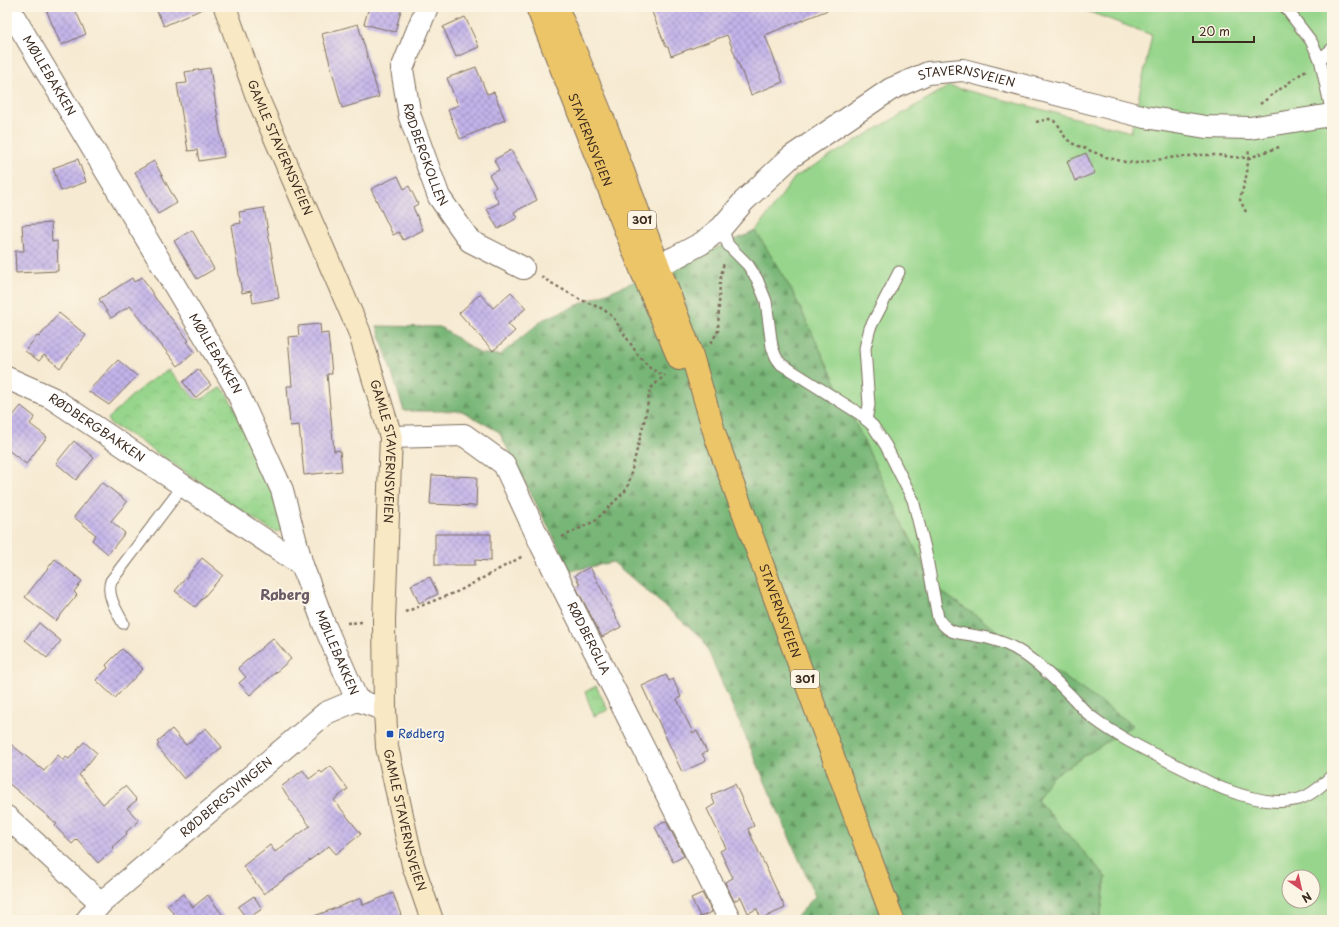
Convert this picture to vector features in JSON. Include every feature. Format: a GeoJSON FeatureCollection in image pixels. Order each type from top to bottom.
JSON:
{"type":"FeatureCollection","features":[{"type":"Feature","properties":{"kind":"main road","name":"STAVERNSVEIEN"},"geometry":{"type":"LineString","coordinates":[[537,7],[651,268]]}},
{"type":"Feature","properties":{"kind":"main road","name":"STAVERNSVEIEN"},"geometry":{"type":"LineString","coordinates":[[557,7],[597,102],[679,359],[716,438],[893,920]]}},
{"type":"Feature","properties":{"kind":"street","name":"MØLLEBAKKEN"},"geometry":{"type":"LineString","coordinates":[[8,7],[234,385],[282,490],[302,565],[324,624],[357,700],[385,710]]}},
{"type":"Feature","properties":{"kind":"street","name":"GAMLE STAVERNSVEIEN"},"geometry":{"type":"LineString","coordinates":[[225,7],[256,94],[359,331],[391,437],[384,620],[385,710],[388,747],[413,865],[432,920]]}},
{"type":"Feature","properties":{"kind":"street","name":"RØDBERGKOLLEN"},"geometry":{"type":"LineString","coordinates":[[427,7],[402,70],[410,118],[439,197],[470,241],[523,268]]}},
{"type":"Feature","properties":{"kind":"street","name":"STAVERNSVEIEN"},"geometry":{"type":"LineString","coordinates":[[651,268],[676,258],[702,243],[725,236],[744,201],[791,157],[891,89],[928,73],[963,70],[1145,117],[1206,127],[1250,128],[1332,115]]}},
{"type":"Feature","properties":{"kind":"street","name":"RØDBERGBAKKEN"},"geometry":{"type":"LineString","coordinates":[[7,378],[52,398],[302,565]]}},
{"type":"Feature","properties":{"kind":"street","name":"RØDBERGLIA"},"geometry":{"type":"LineString","coordinates":[[391,437],[464,435],[504,464],[542,546],[730,920]]}},
{"type":"Feature","properties":{"kind":"street","name":"RØDBERGSVINGEN"},"geometry":{"type":"LineString","coordinates":[[87,920],[102,903],[326,713],[357,700]]}},
{"type":"Feature","properties":{"kind":"street"},"geometry":{"type":"LineString","coordinates":[[7,817],[102,903]]}},
{"type":"Feature","properties":{"kind":"lane"},"geometry":{"type":"LineString","coordinates":[[1284,7],[1311,42],[1320,59],[1332,115]]}},
{"type":"Feature","properties":{"kind":"lane"},"geometry":{"type":"LineString","coordinates":[[1320,59],[1332,49]]}},
{"type":"Feature","properties":{"kind":"lane"},"geometry":{"type":"LineString","coordinates":[[725,236],[757,279],[766,301],[772,347],[778,360],[860,414],[872,426],[886,446],[912,500],[925,548],[938,618],[943,626],[958,634],[996,640],[1014,648],[1046,672],[1092,717],[1112,732],[1150,754],[1224,789],[1250,797],[1278,802],[1296,800],[1313,793],[1332,775]]}},
{"type":"Feature","properties":{"kind":"lane"},"geometry":{"type":"LineString","coordinates":[[866,420],[869,405],[865,348],[870,328],[899,272]]}},
{"type":"Feature","properties":{"kind":"lane"},"geometry":{"type":"LineString","coordinates":[[123,623],[113,601],[109,586],[111,581],[183,486]]}},
{"type":"Feature","properties":{"kind":"path"},"geometry":{"type":"LineString","coordinates":[[1255,108],[1320,59]]}},
{"type":"Feature","properties":{"kind":"path"},"geometry":{"type":"LineString","coordinates":[[1036,122],[1049,119],[1054,121],[1071,143],[1106,157],[1125,162],[1136,163],[1199,155],[1249,158],[1262,154]]}},
{"type":"Feature","properties":{"kind":"path"},"geometry":{"type":"LineString","coordinates":[[1246,212],[1240,200],[1249,158]]}},
{"type":"Feature","properties":{"kind":"path"},"geometry":{"type":"LineString","coordinates":[[708,348],[718,330],[720,281],[725,236]]}},
{"type":"Feature","properties":{"kind":"path"},"geometry":{"type":"LineString","coordinates":[[523,268],[579,299],[603,309],[613,317],[638,355],[650,368],[664,376]]}},
{"type":"Feature","properties":{"kind":"green space"},"geometry":{"type":"Polygon","coordinates":[[[1076,7],[1332,7],[1332,920],[1100,920],[1106,877],[1037,800],[1050,778],[1133,725],[933,586],[792,291],[756,231],[795,177],[949,86],[1131,132],[1152,35],[1076,7]]]}},
{"type":"Feature","properties":{"kind":"green space"},"geometry":{"type":"Polygon","coordinates":[[[756,231],[792,291],[933,586],[1133,725],[1050,778],[1037,800],[1106,877],[1100,920],[794,920],[815,896],[703,639],[613,562],[571,571],[499,432],[462,411],[404,411],[377,326],[440,327],[481,354],[500,355],[544,319],[756,231]]]}},
{"type":"Feature","properties":{"kind":"green space"},"geometry":{"type":"Polygon","coordinates":[[[169,370],[195,399],[202,399],[220,388],[225,391],[272,484],[284,529],[276,532],[269,529],[135,438],[109,423],[108,419],[136,392],[169,370]]]}},
{"type":"Feature","properties":{"kind":"green space"},"geometry":{"type":"Polygon","coordinates":[[[596,686],[608,710],[594,716],[585,692],[596,686]]]}},
{"type":"Feature","properties":{"kind":"building"},"geometry":{"type":"Polygon","coordinates":[[[45,7],[74,7],[86,34],[61,45],[45,7]]]}},
{"type":"Feature","properties":{"kind":"building"},"geometry":{"type":"Polygon","coordinates":[[[155,7],[207,7],[164,26],[155,7]]]}},
{"type":"Feature","properties":{"kind":"building"},"geometry":{"type":"Polygon","coordinates":[[[369,7],[402,7],[395,32],[364,24],[369,7]]]}},
{"type":"Feature","properties":{"kind":"building"},"geometry":{"type":"Polygon","coordinates":[[[650,7],[833,8],[765,35],[783,82],[751,95],[727,35],[671,56],[650,7]]]}},
{"type":"Feature","properties":{"kind":"building"},"geometry":{"type":"Polygon","coordinates":[[[465,17],[479,47],[456,57],[443,27],[465,17]]]}},
{"type":"Feature","properties":{"kind":"building"},"geometry":{"type":"Polygon","coordinates":[[[358,24],[379,97],[342,108],[322,34],[358,24]]]}},
{"type":"Feature","properties":{"kind":"building"},"geometry":{"type":"Polygon","coordinates":[[[476,67],[487,94],[494,92],[505,120],[460,139],[448,110],[458,105],[447,78],[476,67]]]}},
{"type":"Feature","properties":{"kind":"building"},"geometry":{"type":"Polygon","coordinates":[[[210,68],[224,157],[199,161],[197,150],[188,151],[177,84],[187,83],[185,72],[210,68]]]}},
{"type":"Feature","properties":{"kind":"building"},"geometry":{"type":"Polygon","coordinates":[[[511,150],[537,200],[514,212],[517,218],[498,229],[487,209],[499,203],[492,190],[496,187],[489,175],[499,170],[494,160],[511,150]]]}},
{"type":"Feature","properties":{"kind":"building"},"geometry":{"type":"Polygon","coordinates":[[[1086,153],[1095,173],[1075,181],[1067,161],[1086,153]]]}},
{"type":"Feature","properties":{"kind":"building"},"geometry":{"type":"Polygon","coordinates":[[[78,159],[86,182],[61,191],[53,168],[78,159]]]}},
{"type":"Feature","properties":{"kind":"building"},"geometry":{"type":"Polygon","coordinates":[[[154,161],[177,203],[158,214],[135,172],[154,161]]]}},
{"type":"Feature","properties":{"kind":"building"},"geometry":{"type":"Polygon","coordinates":[[[398,176],[404,189],[409,186],[418,204],[413,207],[423,230],[403,240],[399,232],[393,235],[371,189],[398,176]]]}},
{"type":"Feature","properties":{"kind":"building"},"geometry":{"type":"Polygon","coordinates":[[[264,208],[279,298],[253,303],[251,291],[242,293],[231,225],[241,223],[239,212],[264,208]]]}},
{"type":"Feature","properties":{"kind":"building"},"geometry":{"type":"Polygon","coordinates":[[[51,223],[52,242],[57,241],[58,271],[16,273],[15,251],[24,251],[22,225],[51,223]]]}},
{"type":"Feature","properties":{"kind":"building"},"geometry":{"type":"Polygon","coordinates":[[[192,230],[214,269],[197,279],[174,241],[192,230]]]}},
{"type":"Feature","properties":{"kind":"building"},"geometry":{"type":"Polygon","coordinates":[[[142,277],[156,299],[189,341],[187,342],[195,352],[178,366],[130,306],[111,318],[99,299],[132,278],[134,282],[142,277]]]}},
{"type":"Feature","properties":{"kind":"building"},"geometry":{"type":"Polygon","coordinates":[[[511,292],[526,308],[508,324],[515,331],[493,351],[459,313],[480,294],[493,308],[511,292]]]}},
{"type":"Feature","properties":{"kind":"building"},"geometry":{"type":"Polygon","coordinates":[[[59,313],[86,335],[60,368],[44,355],[39,361],[25,351],[59,313]]]}},
{"type":"Feature","properties":{"kind":"building"},"geometry":{"type":"Polygon","coordinates":[[[320,324],[321,334],[328,333],[332,374],[327,374],[334,451],[340,450],[342,471],[304,475],[299,425],[290,426],[287,386],[292,386],[288,337],[299,336],[298,326],[320,324]]]}},
{"type":"Feature","properties":{"kind":"building"},"geometry":{"type":"Polygon","coordinates":[[[118,360],[137,376],[109,405],[88,391],[118,360]]]}},
{"type":"Feature","properties":{"kind":"building"},"geometry":{"type":"Polygon","coordinates":[[[198,369],[211,385],[195,398],[183,382],[198,369]]]}},
{"type":"Feature","properties":{"kind":"building"},"geometry":{"type":"Polygon","coordinates":[[[21,406],[35,417],[30,424],[47,437],[26,464],[7,449],[7,423],[21,406]]]}},
{"type":"Feature","properties":{"kind":"building"},"geometry":{"type":"Polygon","coordinates":[[[74,441],[94,458],[76,480],[56,463],[74,441]]]}},
{"type":"Feature","properties":{"kind":"building"},"geometry":{"type":"Polygon","coordinates":[[[432,475],[477,477],[476,506],[430,504],[432,475]]]}},
{"type":"Feature","properties":{"kind":"building"},"geometry":{"type":"Polygon","coordinates":[[[102,482],[127,502],[111,521],[125,533],[108,554],[92,540],[96,535],[74,517],[102,482]]]}},
{"type":"Feature","properties":{"kind":"building"},"geometry":{"type":"Polygon","coordinates":[[[435,534],[491,534],[491,561],[475,560],[475,565],[435,565],[435,534]]]}},
{"type":"Feature","properties":{"kind":"building"},"geometry":{"type":"Polygon","coordinates":[[[202,558],[223,575],[195,607],[175,591],[202,558]]]}},
{"type":"Feature","properties":{"kind":"building"},"geometry":{"type":"Polygon","coordinates":[[[55,559],[82,581],[74,592],[77,595],[56,621],[25,597],[55,559]]]}},
{"type":"Feature","properties":{"kind":"building"},"geometry":{"type":"Polygon","coordinates":[[[590,567],[621,627],[602,637],[576,587],[580,585],[575,575],[590,567]]]}},
{"type":"Feature","properties":{"kind":"building"},"geometry":{"type":"Polygon","coordinates":[[[430,577],[438,594],[419,603],[411,585],[430,577]]]}},
{"type":"Feature","properties":{"kind":"building"},"geometry":{"type":"Polygon","coordinates":[[[39,623],[61,641],[47,658],[25,640],[39,623]]]}},
{"type":"Feature","properties":{"kind":"building"},"geometry":{"type":"Polygon","coordinates":[[[273,638],[291,659],[250,695],[239,683],[246,677],[238,668],[273,638]]]}},
{"type":"Feature","properties":{"kind":"building"},"geometry":{"type":"Polygon","coordinates":[[[122,649],[143,669],[115,698],[96,680],[108,668],[106,665],[122,649]]]}},
{"type":"Feature","properties":{"kind":"building"},"geometry":{"type":"Polygon","coordinates":[[[666,675],[669,681],[673,679],[681,697],[677,699],[693,733],[697,731],[707,752],[702,754],[706,761],[682,772],[642,686],[666,675]]]}},
{"type":"Feature","properties":{"kind":"building"},"geometry":{"type":"Polygon","coordinates":[[[206,728],[222,747],[184,779],[157,746],[159,744],[157,742],[172,729],[186,745],[206,728]]]}},
{"type":"Feature","properties":{"kind":"building"},"geometry":{"type":"Polygon","coordinates":[[[7,741],[44,771],[58,755],[63,760],[66,757],[69,759],[84,742],[97,753],[79,775],[103,804],[125,786],[137,800],[127,808],[139,821],[112,847],[114,849],[98,863],[77,839],[72,844],[55,826],[57,824],[7,782],[7,741]]]}},
{"type":"Feature","properties":{"kind":"building"},"geometry":{"type":"Polygon","coordinates":[[[331,766],[348,789],[334,800],[361,834],[336,854],[329,846],[264,894],[243,866],[270,845],[275,852],[310,826],[281,787],[303,770],[309,779],[320,771],[322,773],[331,766]]]}},
{"type":"Feature","properties":{"kind":"building"},"geometry":{"type":"Polygon","coordinates":[[[735,784],[754,826],[748,829],[785,908],[761,919],[757,909],[748,913],[741,897],[734,901],[725,882],[733,878],[720,851],[726,848],[707,809],[715,804],[711,795],[735,784]]]}},
{"type":"Feature","properties":{"kind":"building"},"geometry":{"type":"Polygon","coordinates":[[[666,821],[684,856],[673,862],[655,827],[666,821]]]}},
{"type":"Feature","properties":{"kind":"building"},"geometry":{"type":"Polygon","coordinates":[[[393,893],[401,915],[387,920],[307,920],[361,898],[363,905],[393,893]]]}},
{"type":"Feature","properties":{"kind":"building"},"geometry":{"type":"Polygon","coordinates":[[[702,893],[712,912],[700,917],[691,898],[702,893]]]}},
{"type":"Feature","properties":{"kind":"building"},"geometry":{"type":"Polygon","coordinates":[[[183,894],[193,907],[208,895],[226,920],[175,920],[177,918],[167,905],[183,894]]]}},
{"type":"Feature","properties":{"kind":"building"},"geometry":{"type":"Polygon","coordinates":[[[254,896],[262,909],[247,919],[238,907],[254,896]]]}},
{"type":"Feature","properties":{"kind":"place","name":"Rødberg"},"geometry":{"type":"Point","coordinates":[390,734]}},
{"type":"Feature","properties":{"kind":"district","name":"Røberg"},"geometry":{"type":"Point","coordinates":[285,595]}}]}
